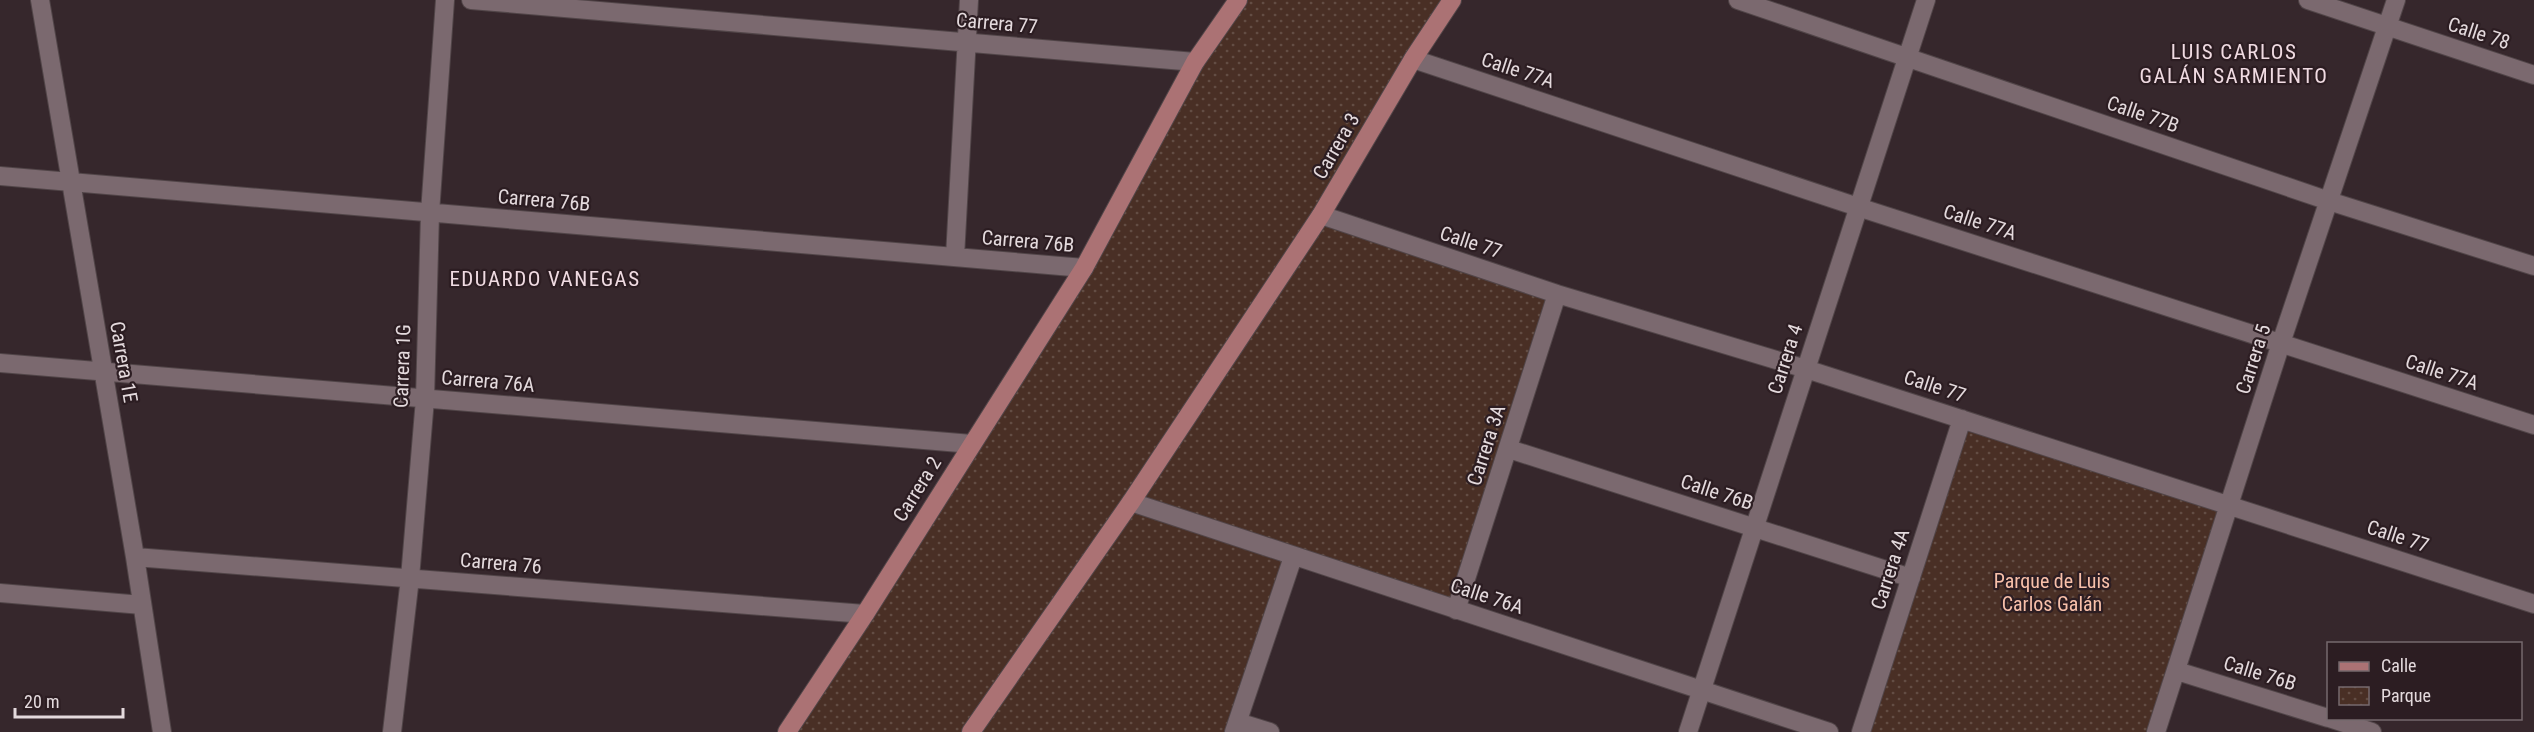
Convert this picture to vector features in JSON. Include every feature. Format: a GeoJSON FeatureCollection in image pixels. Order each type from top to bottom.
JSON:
{"type":"FeatureCollection","features":[{"type":"Feature","properties":{"kind":"main road"},"geometry":{"type":"LineString","coordinates":[[1084,268],[1196,62],[1238,0]]}},
{"type":"Feature","properties":{"kind":"main road","name":"Carrera 3"},"geometry":{"type":"LineString","coordinates":[[1131,502],[1321,215],[1413,59],[1452,0]]}},
{"type":"Feature","properties":{"kind":"main road","name":"Carrera 2"},"geometry":{"type":"LineString","coordinates":[[787,732],[865,614],[1084,268]]}},
{"type":"Feature","properties":{"kind":"main road"},"geometry":{"type":"LineString","coordinates":[[971,732],[1131,502]]}},
{"type":"Feature","properties":{"kind":"street","name":"Carrera 1E"},"geometry":{"type":"LineString","coordinates":[[40,0],[135,557],[162,732]]}},
{"type":"Feature","properties":{"kind":"street","name":"Carrera 1G"},"geometry":{"type":"LineString","coordinates":[[392,732],[410,578],[424,399],[430,213],[445,0]]}},
{"type":"Feature","properties":{"kind":"street","name":"Carrera 77"},"geometry":{"type":"LineString","coordinates":[[471,0],[1196,62]]}},
{"type":"Feature","properties":{"kind":"street"},"geometry":{"type":"LineString","coordinates":[[955,257],[969,0]]}},
{"type":"Feature","properties":{"kind":"street","name":"Calle 77B"},"geometry":{"type":"LineString","coordinates":[[1738,0],[2329,201],[2534,266]]}},
{"type":"Feature","properties":{"kind":"street","name":"Carrera 4"},"geometry":{"type":"LineString","coordinates":[[1688,732],[1926,0]]}},
{"type":"Feature","properties":{"kind":"street","name":"Calle 78"},"geometry":{"type":"LineString","coordinates":[[2308,0],[2534,75]]}},
{"type":"Feature","properties":{"kind":"street","name":"Carrera 5"},"geometry":{"type":"LineString","coordinates":[[2156,732],[2178,671],[2281,343],[2396,0]]}},
{"type":"Feature","properties":{"kind":"street","name":"Calle 77A"},"geometry":{"type":"LineString","coordinates":[[1413,59],[1858,207],[2534,425]]}},
{"type":"Feature","properties":{"kind":"street","name":"Carrera 76B"},"geometry":{"type":"LineString","coordinates":[[0,176],[1084,268]]}},
{"type":"Feature","properties":{"kind":"street","name":"Calle 77"},"geometry":{"type":"LineString","coordinates":[[1321,215],[1557,294],[1806,369],[2534,604]]}},
{"type":"Feature","properties":{"kind":"street","name":"Carrera 3A"},"geometry":{"type":"LineString","coordinates":[[1456,610],[1557,294]]}},
{"type":"Feature","properties":{"kind":"street","name":"Carrera 76A"},"geometry":{"type":"LineString","coordinates":[[0,363],[972,444]]}},
{"type":"Feature","properties":{"kind":"street","name":"Carrera 4A"},"geometry":{"type":"LineString","coordinates":[[1861,732],[1962,419]]}},
{"type":"Feature","properties":{"kind":"street","name":"Calle 76B"},"geometry":{"type":"LineString","coordinates":[[1509,449],[1911,578]]}},
{"type":"Feature","properties":{"kind":"street","name":"Calle 76A"},"geometry":{"type":"LineString","coordinates":[[1131,502],[1829,732]]}},
{"type":"Feature","properties":{"kind":"street","name":"Carrera 76"},"geometry":{"type":"LineString","coordinates":[[135,557],[865,614]]}},
{"type":"Feature","properties":{"kind":"street"},"geometry":{"type":"LineString","coordinates":[[1270,732],[1236,727],[1293,557]]}},
{"type":"Feature","properties":{"kind":"street"},"geometry":{"type":"LineString","coordinates":[[0,593],[142,606]]}},
{"type":"Feature","properties":{"kind":"street","name":"Calle 76B"},"geometry":{"type":"LineString","coordinates":[[2178,671],[2327,717]]}},
{"type":"Feature","properties":{"kind":"street","name":"Calle 76B"},"geometry":{"type":"LineString","coordinates":[[2335,720],[2372,732]]}},
{"type":"Feature","properties":{"kind":"green space"},"geometry":{"type":"Polygon","coordinates":[[[1238,0],[1452,0],[1321,215],[1557,294],[1456,610],[1294,557],[1233,732],[787,732],[865,614],[1238,0]]]}},
{"type":"Feature","properties":{"kind":"green space","name":"Parque de Luis Carlos Galán"},"geometry":{"type":"Polygon","coordinates":[[[1962,419],[2231,505],[2156,732],[1861,732],[1962,419]]]}},
{"type":"Feature","properties":{"kind":"district","name":"LUIS CARLOS GALÁN SARMIENTO"},"geometry":{"type":"Point","coordinates":[2234,64]}},
{"type":"Feature","properties":{"kind":"district","name":"EDUARDO VANEGAS"},"geometry":{"type":"Point","coordinates":[545,279]}}]}
